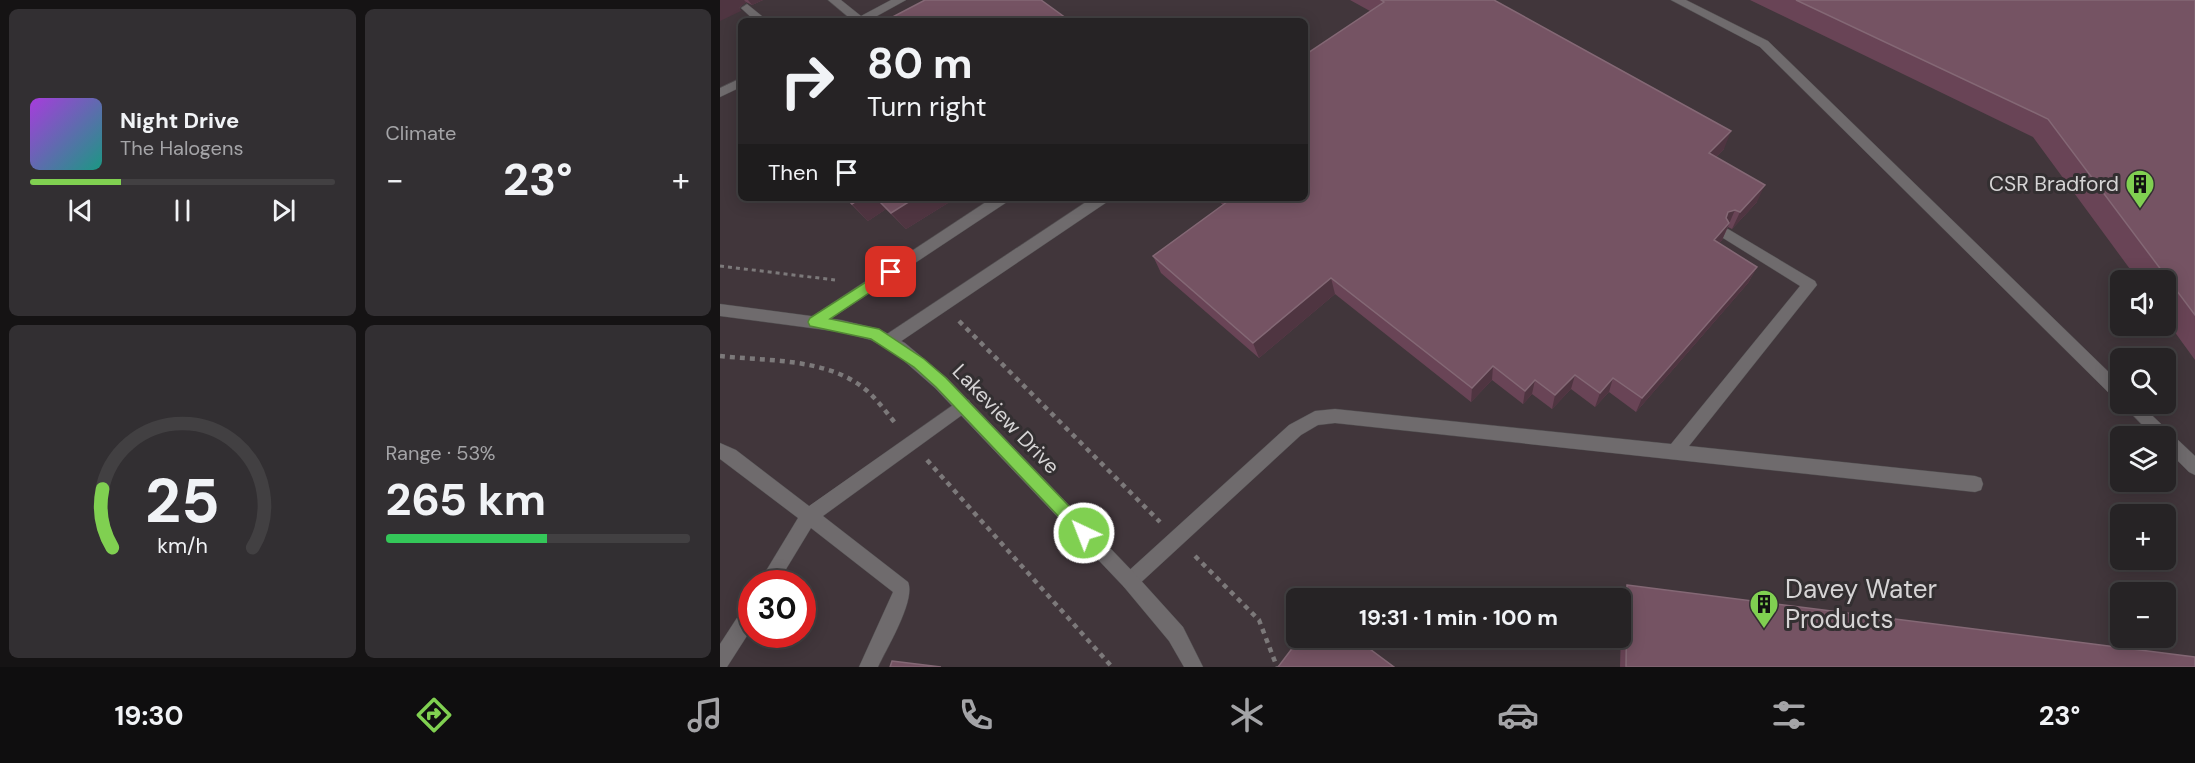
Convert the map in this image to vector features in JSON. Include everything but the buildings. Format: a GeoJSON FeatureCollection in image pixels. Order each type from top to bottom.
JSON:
{"type":"FeatureCollection","features":[{"type":"Feature","properties":{"kind":"street"},"geometry":{"type":"LineString","coordinates":[[834,0],[855,18]]}},
{"type":"Feature","properties":{"kind":"street"},"geometry":{"type":"LineString","coordinates":[[865,18],[900,0]]}},
{"type":"Feature","properties":{"kind":"street"},"geometry":{"type":"LineString","coordinates":[[1677,0],[1764,44],[2110,383]]}},
{"type":"Feature","properties":{"kind":"street"},"geometry":{"type":"LineString","coordinates":[[747,8],[759,18]]}},
{"type":"Feature","properties":{"kind":"street"},"geometry":{"type":"LineString","coordinates":[[720,93],[738,84]]}},
{"type":"Feature","properties":{"kind":"street"},"geometry":{"type":"LineString","coordinates":[[815,322],[997,201]]}},
{"type":"Feature","properties":{"kind":"street"},"geometry":{"type":"LineString","coordinates":[[889,341],[1098,201]]}},
{"type":"Feature","properties":{"kind":"street"},"geometry":{"type":"LineString","coordinates":[[1675,451],[1810,285],[1728,234]]}},
{"type":"Feature","properties":{"kind":"street","name":"Lakeview Drive"},"geometry":{"type":"LineString","coordinates":[[720,310],[815,322],[874,333],[919,363],[963,405],[1130,581],[1176,634],[1194,667]]}},
{"type":"Feature","properties":{"kind":"street"},"geometry":{"type":"LineString","coordinates":[[776,570],[809,516],[963,405]]}},
{"type":"Feature","properties":{"kind":"street"},"geometry":{"type":"LineString","coordinates":[[2141,414],[2153,426]]}},
{"type":"Feature","properties":{"kind":"street"},"geometry":{"type":"LineString","coordinates":[[1130,581],[1295,430],[1315,418],[1335,416],[1975,484]]}},
{"type":"Feature","properties":{"kind":"street"},"geometry":{"type":"LineString","coordinates":[[2176,448],[2195,467]]}},
{"type":"Feature","properties":{"kind":"street"},"geometry":{"type":"LineString","coordinates":[[720,451],[730,455],[902,588],[901,597],[868,667]]}},
{"type":"Feature","properties":{"kind":"street"},"geometry":{"type":"LineString","coordinates":[[720,661],[738,632]]}},
{"type":"Feature","properties":{"kind":"path"},"geometry":{"type":"LineString","coordinates":[[720,266],[872,284]]}},
{"type":"Feature","properties":{"kind":"path"},"geometry":{"type":"LineString","coordinates":[[942,305],[1259,620],[1276,667]]}},
{"type":"Feature","properties":{"kind":"path"},"geometry":{"type":"LineString","coordinates":[[720,356],[823,369],[855,382],[869,393],[1112,667]]}},
{"type":"Feature","properties":{"kind":"shaded area"},"geometry":{"type":"Polygon","coordinates":[[[720,0],[2195,0],[2195,667],[720,667],[720,0]]]}},
{"type":"Feature","properties":{"kind":"place","name":"CSR Bradford"},"geometry":{"type":"Point","coordinates":[2140,210]}},
{"type":"Feature","properties":{"kind":"place","name":"Davey Water Products"},"geometry":{"type":"Point","coordinates":[1764,630]}},
{"type":"Feature","properties":{"kind":"route"},"geometry":{"type":"LineString","coordinates":[[891,272],[815,322],[874,333],[919,363],[941,383],[1084,533]]}}]}
